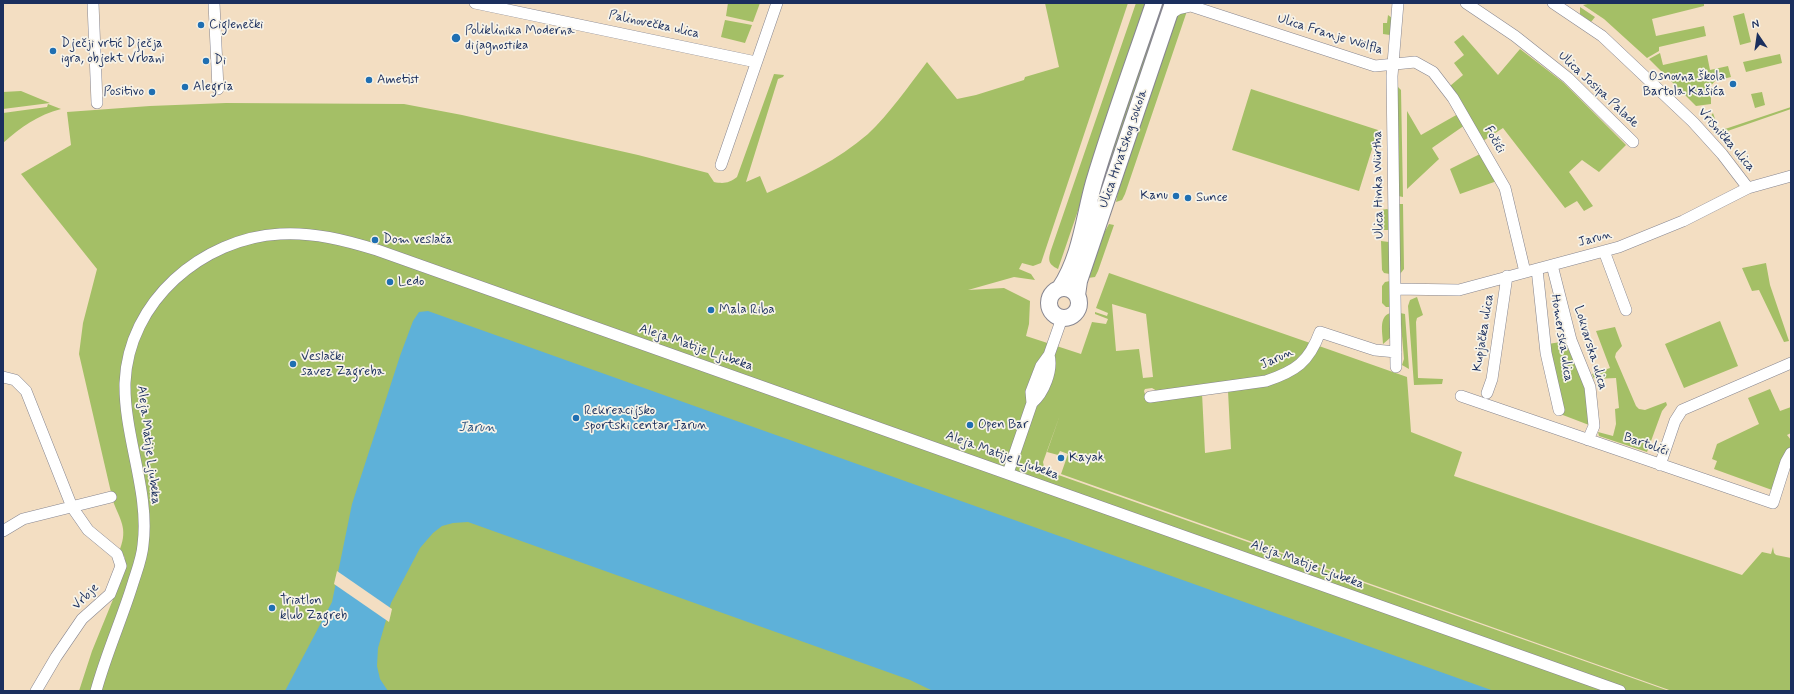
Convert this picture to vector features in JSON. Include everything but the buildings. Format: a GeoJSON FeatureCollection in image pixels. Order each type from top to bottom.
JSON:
{"type":"FeatureCollection","features":[{"type":"Feature","properties":{"kind":"street"},"geometry":{"type":"LineString","coordinates":[[93,3],[97,102]]}},
{"type":"Feature","properties":{"kind":"street"},"geometry":{"type":"LineString","coordinates":[[214,3],[218,89]]}},
{"type":"Feature","properties":{"kind":"street","name":"Palinovečka ulica"},"geometry":{"type":"LineString","coordinates":[[475,3],[756,62]]}},
{"type":"Feature","properties":{"kind":"street"},"geometry":{"type":"LineString","coordinates":[[721,165],[777,3]]}},
{"type":"Feature","properties":{"kind":"street","name":"Ulica Hrvatskog sokola"},"geometry":{"type":"LineString","coordinates":[[1060,288],[1070,269],[1085,225],[1095,180],[1154,3]]}},
{"type":"Feature","properties":{"kind":"street","name":"Ulica Hinka Würtha"},"geometry":{"type":"LineString","coordinates":[[1396,367],[1392,64],[1398,3]]}},
{"type":"Feature","properties":{"kind":"street","name":"Ulica Josipa Palade"},"geometry":{"type":"LineString","coordinates":[[1466,3],[1514,36],[1568,78],[1633,142]]}},
{"type":"Feature","properties":{"kind":"street","name":"Ulica Franje Wölfla"},"geometry":{"type":"LineString","coordinates":[[1171,8],[1178,9],[1190,4],[1375,66],[1392,64]]}},
{"type":"Feature","properties":{"kind":"street","name":"Vrisnička ulica"},"geometry":{"type":"LineString","coordinates":[[1556,6],[1602,36],[1693,122],[1722,154],[1748,188]]}},
{"type":"Feature","properties":{"kind":"street","name":"Ulica Hrvatskog sokola"},"geometry":{"type":"LineString","coordinates":[[1076,295],[1080,276],[1171,8]]}},
{"type":"Feature","properties":{"kind":"street","name":"Fočići"},"geometry":{"type":"LineString","coordinates":[[1392,64],[1410,62],[1418,63],[1433,72],[1453,98],[1505,188],[1525,272]]}},
{"type":"Feature","properties":{"kind":"street","name":"Jarun"},"geometry":{"type":"LineString","coordinates":[[1395,290],[1459,290],[1604,251],[1653,235],[1681,223],[1748,188],[1791,176]]}},
{"type":"Feature","properties":{"kind":"street","name":"Aleja Matije Ljubeka"},"geometry":{"type":"LineString","coordinates":[[96,691],[129,595],[143,544],[144,524],[126,401],[125,381],[128,363],[138,331],[159,296],[183,272],[206,255],[254,237],[282,234],[301,234],[325,237],[358,244],[1620,691]]}},
{"type":"Feature","properties":{"kind":"street"},"geometry":{"type":"LineString","coordinates":[[1604,251],[1626,310]]}},
{"type":"Feature","properties":{"kind":"street","name":"Lokvarska ulica"},"geometry":{"type":"LineString","coordinates":[[1552,265],[1570,340],[1590,387],[1594,426],[1588,440]]}},
{"type":"Feature","properties":{"kind":"street","name":"Homerska ulica"},"geometry":{"type":"LineString","coordinates":[[1537,269],[1546,353],[1559,410]]}},
{"type":"Feature","properties":{"kind":"street","name":"Kupjačka ulica"},"geometry":{"type":"LineString","coordinates":[[1487,394],[1492,379],[1507,276]]}},
{"type":"Feature","properties":{"kind":"street"},"geometry":{"type":"LineString","coordinates":[[1060,288],[1070,289],[1076,295],[1079,303],[1076,311],[1070,317],[1062,318],[1053,314],[1049,306],[1050,297],[1053,293],[1060,288]]}},
{"type":"Feature","properties":{"kind":"street"},"geometry":{"type":"LineString","coordinates":[[1008,473],[1032,403],[1031,392],[1041,366],[1049,355],[1062,318]]}},
{"type":"Feature","properties":{"kind":"street","name":"Jarun"},"geometry":{"type":"LineString","coordinates":[[1150,397],[1266,381],[1279,376],[1304,362],[1315,346],[1320,332],[1375,350],[1396,352]]}},
{"type":"Feature","properties":{"kind":"street"},"geometry":{"type":"LineString","coordinates":[[1660,465],[1675,421],[1682,410],[1791,363]]}},
{"type":"Feature","properties":{"kind":"street","name":"Vrbje"},"geometry":{"type":"LineString","coordinates":[[3,377],[15,380],[26,391],[72,507],[88,530],[117,554],[121,566],[110,594],[82,619],[56,657],[36,691]]}},
{"type":"Feature","properties":{"kind":"street","name":"Bartolići"},"geometry":{"type":"LineString","coordinates":[[1461,396],[1660,465],[1773,502],[1786,462],[1791,453]]}},
{"type":"Feature","properties":{"kind":"street"},"geometry":{"type":"LineString","coordinates":[[3,531],[23,519],[110,497]]}},
{"type":"Feature","properties":{"kind":"green space"},"geometry":{"type":"Polygon","coordinates":[[[728,3],[760,3],[753,22],[726,16],[728,3]]]}},
{"type":"Feature","properties":{"kind":"green space","name":"Rekreacijsko sportski centar Jarun"},"geometry":{"type":"Polygon","coordinates":[[[1045,3],[1128,3],[1041,263],[1033,266],[1022,263],[1019,269],[1031,274],[1035,280],[1014,277],[968,290],[1004,288],[1030,301],[1029,324],[1026,336],[1081,354],[1092,322],[1106,324],[1108,319],[1095,314],[1095,312],[1107,316],[1108,313],[1096,308],[1109,273],[1313,344],[1302,358],[1289,368],[1256,380],[1167,391],[1157,391],[1152,388],[1145,389],[1144,391],[1147,401],[1202,393],[1205,453],[1231,449],[1228,391],[1255,386],[1291,373],[1311,357],[1319,346],[1407,377],[1411,432],[1462,452],[1454,476],[1742,575],[1762,552],[1771,554],[1773,547],[1776,555],[1791,558],[1791,691],[1672,691],[1061,474],[1068,454],[1060,451],[1058,455],[1047,452],[1060,415],[1043,462],[1044,467],[1050,472],[1669,691],[79,691],[92,651],[114,597],[125,558],[120,549],[123,535],[122,524],[113,501],[79,354],[83,323],[97,269],[21,174],[71,145],[67,112],[150,106],[226,103],[404,104],[462,115],[638,155],[708,173],[714,182],[724,183],[737,177],[774,74],[784,75],[778,79],[746,182],[760,176],[767,193],[832,160],[868,134],[891,109],[927,62],[957,99],[976,95],[1024,80],[1025,77],[1059,67],[1045,3]],[[1112,304],[1116,351],[1139,349],[1143,378],[1153,377],[1146,314],[1112,304]]]}},
{"type":"Feature","properties":{"kind":"green space"},"geometry":{"type":"Polygon","coordinates":[[[1136,3],[1149,3],[1058,269],[1052,265],[1049,256],[1136,3]]]}},
{"type":"Feature","properties":{"kind":"green space"},"geometry":{"type":"Polygon","coordinates":[[[1160,3],[1168,3],[1084,241],[1092,211],[1160,3]]]}},
{"type":"Feature","properties":{"kind":"green space"},"geometry":{"type":"Polygon","coordinates":[[[1592,3],[1704,3],[1704,6],[1652,19],[1656,36],[1704,26],[1706,36],[1659,47],[1659,51],[1647,58],[1604,19],[1583,5],[1592,3]]]}},
{"type":"Feature","properties":{"kind":"green space"},"geometry":{"type":"Polygon","coordinates":[[[1580,7],[1595,17],[1591,22],[1580,14],[1580,7]]]}},
{"type":"Feature","properties":{"kind":"green space"},"geometry":{"type":"Polygon","coordinates":[[[1187,11],[1125,194],[1122,200],[1116,202],[1118,191],[1173,20],[1178,14],[1187,11]]]}},
{"type":"Feature","properties":{"kind":"green space"},"geometry":{"type":"Polygon","coordinates":[[[1744,13],[1751,42],[1740,45],[1733,16],[1744,13]]]}},
{"type":"Feature","properties":{"kind":"green space"},"geometry":{"type":"Polygon","coordinates":[[[1388,15],[1392,18],[1390,35],[1383,34],[1383,23],[1387,23],[1388,15]]]}},
{"type":"Feature","properties":{"kind":"green space"},"geometry":{"type":"Polygon","coordinates":[[[725,20],[752,25],[745,43],[721,37],[725,20]]]}},
{"type":"Feature","properties":{"kind":"green space"},"geometry":{"type":"Polygon","coordinates":[[[1463,35],[1498,75],[1520,49],[1564,83],[1626,145],[1599,172],[1582,160],[1569,172],[1593,206],[1584,211],[1577,201],[1565,208],[1503,128],[1483,141],[1450,86],[1463,75],[1454,63],[1464,55],[1454,42],[1463,35]]]}},
{"type":"Feature","properties":{"kind":"green space"},"geometry":{"type":"Polygon","coordinates":[[[1660,53],[1663,65],[1707,55],[1710,70],[1728,66],[1731,77],[1715,81],[1708,89],[1711,93],[1711,104],[1696,106],[1649,59],[1660,53]]]}},
{"type":"Feature","properties":{"kind":"green space"},"geometry":{"type":"Polygon","coordinates":[[[1780,54],[1782,63],[1746,72],[1743,62],[1780,54]]]}},
{"type":"Feature","properties":{"kind":"green space"},"geometry":{"type":"Polygon","coordinates":[[[1397,86],[1401,90],[1403,197],[1398,196],[1397,86]]]}},
{"type":"Feature","properties":{"kind":"green space"},"geometry":{"type":"Polygon","coordinates":[[[1251,89],[1378,130],[1359,191],[1232,150],[1251,89]]]}},
{"type":"Feature","properties":{"kind":"green space"},"geometry":{"type":"Polygon","coordinates":[[[21,91],[50,103],[3,109],[3,92],[21,91]]]}},
{"type":"Feature","properties":{"kind":"green space"},"geometry":{"type":"Polygon","coordinates":[[[1762,92],[1765,105],[1755,108],[1751,94],[1762,92]]]}},
{"type":"Feature","properties":{"kind":"green space"},"geometry":{"type":"Polygon","coordinates":[[[48,104],[61,109],[30,122],[3,143],[3,113],[47,107],[48,104]]]}},
{"type":"Feature","properties":{"kind":"green space"},"geometry":{"type":"Polygon","coordinates":[[[1791,107],[1791,109],[1716,135],[1709,125],[1710,117],[1713,113],[1719,131],[1791,107]]]}},
{"type":"Feature","properties":{"kind":"green space"},"geometry":{"type":"Polygon","coordinates":[[[1407,111],[1421,135],[1458,114],[1465,125],[1432,148],[1439,159],[1407,189],[1407,111]]]}},
{"type":"Feature","properties":{"kind":"green space"},"geometry":{"type":"Polygon","coordinates":[[[1482,153],[1497,181],[1460,194],[1450,169],[1482,153]]]}},
{"type":"Feature","properties":{"kind":"green space"},"geometry":{"type":"Polygon","coordinates":[[[1398,204],[1403,204],[1404,269],[1400,274],[1398,204]]]}},
{"type":"Feature","properties":{"kind":"green space"},"geometry":{"type":"Polygon","coordinates":[[[1381,210],[1389,210],[1389,230],[1381,230],[1381,210]]]}},
{"type":"Feature","properties":{"kind":"green space"},"geometry":{"type":"Polygon","coordinates":[[[1109,224],[1114,225],[1098,271],[1095,277],[1088,278],[1090,264],[1109,224]]]}},
{"type":"Feature","properties":{"kind":"green space"},"geometry":{"type":"Polygon","coordinates":[[[1381,241],[1389,242],[1390,274],[1384,273],[1382,270],[1381,241]]]}},
{"type":"Feature","properties":{"kind":"green space"},"geometry":{"type":"Polygon","coordinates":[[[1766,263],[1770,285],[1789,341],[1784,342],[1759,290],[1752,291],[1742,268],[1766,263]]]}},
{"type":"Feature","properties":{"kind":"green space"},"geometry":{"type":"Polygon","coordinates":[[[1390,281],[1390,307],[1386,307],[1382,303],[1382,286],[1385,282],[1390,281]]]}},
{"type":"Feature","properties":{"kind":"green space"},"geometry":{"type":"Polygon","coordinates":[[[1417,297],[1423,315],[1417,318],[1416,322],[1418,378],[1443,379],[1442,384],[1414,385],[1408,306],[1410,300],[1417,297]]]}},
{"type":"Feature","properties":{"kind":"green space"},"geometry":{"type":"Polygon","coordinates":[[[1390,313],[1390,338],[1383,344],[1383,322],[1386,315],[1390,313]]]}},
{"type":"Feature","properties":{"kind":"green space"},"geometry":{"type":"Polygon","coordinates":[[[1400,313],[1405,314],[1409,369],[1402,365],[1404,359],[1400,313]]]}},
{"type":"Feature","properties":{"kind":"green space"},"geometry":{"type":"Polygon","coordinates":[[[1720,321],[1738,366],[1684,388],[1665,344],[1720,321]]]}},
{"type":"Feature","properties":{"kind":"green space"},"geometry":{"type":"Polygon","coordinates":[[[1615,327],[1622,346],[1616,353],[1615,357],[1636,406],[1639,409],[1645,410],[1666,402],[1667,405],[1662,411],[1647,452],[1599,436],[1598,432],[1613,436],[1616,424],[1615,409],[1619,408],[1616,378],[1594,379],[1592,374],[1610,368],[1596,331],[1615,327]]]}},
{"type":"Feature","properties":{"kind":"green space"},"geometry":{"type":"Polygon","coordinates":[[[1567,341],[1586,392],[1589,425],[1555,412],[1548,344],[1567,341]]]}},
{"type":"Feature","properties":{"kind":"green space"},"geometry":{"type":"Polygon","coordinates":[[[1770,389],[1780,411],[1791,407],[1791,433],[1787,435],[1791,440],[1791,448],[1772,490],[1714,469],[1717,461],[1712,459],[1717,444],[1759,424],[1748,398],[1770,389]]]}},
{"type":"Feature","properties":{"kind":"water","name":"Jarun"},"geometry":{"type":"Polygon","coordinates":[[[428,311],[1494,691],[933,691],[910,680],[468,522],[453,523],[442,526],[433,533],[420,548],[391,603],[378,648],[377,666],[380,679],[388,691],[285,691],[332,602],[352,504],[400,356],[413,321],[419,312],[428,311]]]}},
{"type":"Feature","properties":{"kind":"pier"},"geometry":{"type":"Polygon","coordinates":[[[337,571],[392,609],[389,622],[334,584],[337,571]]]}},
{"type":"Feature","properties":{"kind":"place","name":"Ciglenečki"},"geometry":{"type":"Point","coordinates":[201,25]}},
{"type":"Feature","properties":{"kind":"place","name":"Poliklinika Moderna dijagnostika"},"geometry":{"type":"Point","coordinates":[456,38]}},
{"type":"Feature","properties":{"kind":"place","name":"Dječji vrtić Dječja igra, objekt Vrbani"},"geometry":{"type":"Point","coordinates":[53,51]}},
{"type":"Feature","properties":{"kind":"place","name":"Di"},"geometry":{"type":"Point","coordinates":[206,61]}},
{"type":"Feature","properties":{"kind":"place","name":"Ametist"},"geometry":{"type":"Point","coordinates":[369,80]}},
{"type":"Feature","properties":{"kind":"place","name":"Osnovna škola Bartola Kašića"},"geometry":{"type":"Point","coordinates":[1733,84]}},
{"type":"Feature","properties":{"kind":"place","name":"Alegria"},"geometry":{"type":"Point","coordinates":[185,87]}},
{"type":"Feature","properties":{"kind":"place","name":"Positivo"},"geometry":{"type":"Point","coordinates":[152,92]}},
{"type":"Feature","properties":{"kind":"place","name":"Kanu"},"geometry":{"type":"Point","coordinates":[1176,196]}},
{"type":"Feature","properties":{"kind":"place","name":"Sunce"},"geometry":{"type":"Point","coordinates":[1188,198]}},
{"type":"Feature","properties":{"kind":"place","name":"Dom veslača"},"geometry":{"type":"Point","coordinates":[375,240]}},
{"type":"Feature","properties":{"kind":"place","name":"Ledo"},"geometry":{"type":"Point","coordinates":[390,282]}},
{"type":"Feature","properties":{"kind":"place","name":"Mala Riba"},"geometry":{"type":"Point","coordinates":[711,310]}},
{"type":"Feature","properties":{"kind":"place","name":"Veslački savez Zagreba"},"geometry":{"type":"Point","coordinates":[293,364]}},
{"type":"Feature","properties":{"kind":"place","name":"Rekreacijsko sportski centar Jarun"},"geometry":{"type":"Point","coordinates":[576,418]}},
{"type":"Feature","properties":{"kind":"place","name":"Open Bar"},"geometry":{"type":"Point","coordinates":[970,425]}},
{"type":"Feature","properties":{"kind":"place","name":"Kayak"},"geometry":{"type":"Point","coordinates":[1061,458]}},
{"type":"Feature","properties":{"kind":"place","name":"Triatlon klub Zagreb"},"geometry":{"type":"Point","coordinates":[272,608]}}]}
